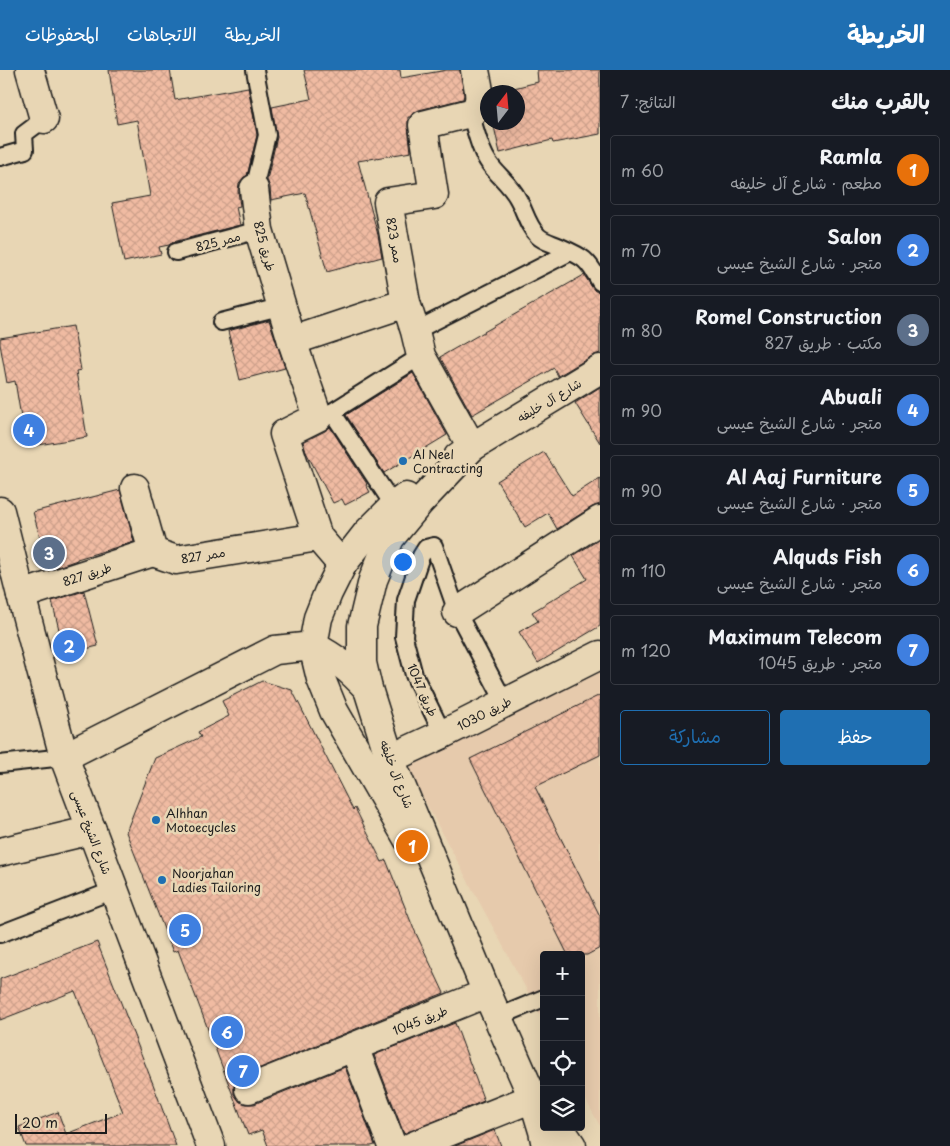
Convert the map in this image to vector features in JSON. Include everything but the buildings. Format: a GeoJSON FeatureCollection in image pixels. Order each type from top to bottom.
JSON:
{"type":"FeatureCollection","features":[{"type":"Feature","properties":{"kind":"street"},"geometry":{"type":"LineString","coordinates":[[30,70],[44,119]]}},
{"type":"Feature","properties":{"kind":"street"},"geometry":{"type":"LineString","coordinates":[[470,113],[476,110],[480,97],[474,70]]}},
{"type":"Feature","properties":{"kind":"street","name":"ممر 823"},"geometry":{"type":"LineString","coordinates":[[470,113],[423,125],[434,195],[388,202],[406,303],[421,356],[472,447]]}},
{"type":"Feature","properties":{"kind":"street","name":"طريق 825"},"geometry":{"type":"LineString","coordinates":[[254,189],[259,230],[292,340],[325,414]]}},
{"type":"Feature","properties":{"kind":"street"},"geometry":{"type":"LineString","coordinates":[[292,340],[406,303]]}},
{"type":"Feature","properties":{"kind":"street","name":"شارع آل خليفه"},"geometry":{"type":"LineString","coordinates":[[492,1005],[461,929],[379,764],[334,712],[321,679],[313,646],[318,618],[342,565],[368,532],[394,506],[472,447],[600,369]]}},
{"type":"Feature","properties":{"kind":"street"},"geometry":{"type":"LineString","coordinates":[[325,414],[284,434],[318,536],[342,565]]}},
{"type":"Feature","properties":{"kind":"street","name":"شارع آل خليفه"},"geometry":{"type":"LineString","coordinates":[[379,764],[368,689],[362,663],[362,626],[372,580],[390,538],[418,504],[472,447]]}},
{"type":"Feature","properties":{"kind":"street"},"geometry":{"type":"LineString","coordinates":[[135,488],[153,552]]}},
{"type":"Feature","properties":{"kind":"street"},"geometry":{"type":"LineString","coordinates":[[457,612],[600,520]]}},
{"type":"Feature","properties":{"kind":"street","name":"شارع الشيخ عيسى"},"geometry":{"type":"LineString","coordinates":[[1,521],[64,757],[211,1146]]}},
{"type":"Feature","properties":{"kind":"street","name":"ممر 827"},"geometry":{"type":"LineString","coordinates":[[153,552],[176,560],[318,536]]}},
{"type":"Feature","properties":{"kind":"street","name":"طريق 827"},"geometry":{"type":"LineString","coordinates":[[21,595],[153,552]]}},
{"type":"Feature","properties":{"kind":"street"},"geometry":{"type":"LineString","coordinates":[[64,757],[275,650],[313,646],[343,664],[368,689]]}},
{"type":"Feature","properties":{"kind":"street","name":"طريق 1030"},"geometry":{"type":"LineString","coordinates":[[379,764],[600,655]]}},
{"type":"Feature","properties":{"kind":"street"},"geometry":{"type":"LineString","coordinates":[[0,852],[92,830]]}},
{"type":"Feature","properties":{"kind":"street"},"geometry":{"type":"LineString","coordinates":[[492,1005],[538,1104],[546,1146]]}},
{"type":"Feature","properties":{"kind":"street","name":"طريق 1045"},"geometry":{"type":"LineString","coordinates":[[249,1089],[354,1047],[492,1005]]}},
{"type":"Feature","properties":{"kind":"street"},"geometry":{"type":"LineString","coordinates":[[354,1047],[392,1146]]}},
{"type":"Feature","properties":{"kind":"street"},"geometry":{"type":"LineString","coordinates":[[413,1146],[538,1104]]}},
{"type":"Feature","properties":{"kind":"street"},"geometry":{"type":"LineString","coordinates":[[562,1131],[572,1146]]}},
{"type":"Feature","properties":{"kind":"lane","name":"طريق 825"},"geometry":{"type":"LineString","coordinates":[[254,189],[267,135],[255,70]]}},
{"type":"Feature","properties":{"kind":"lane"},"geometry":{"type":"LineString","coordinates":[[470,113],[484,155],[519,200],[530,227],[546,242],[578,255],[585,260],[592,267],[600,282]]}},
{"type":"Feature","properties":{"kind":"lane"},"geometry":{"type":"LineString","coordinates":[[0,157],[26,150],[24,134],[44,119]]}},
{"type":"Feature","properties":{"kind":"lane","name":"ممر 825"},"geometry":{"type":"LineString","coordinates":[[176,252],[259,230]]}},
{"type":"Feature","properties":{"kind":"lane"},"geometry":{"type":"LineString","coordinates":[[415,330],[570,252]]}},
{"type":"Feature","properties":{"kind":"lane"},"geometry":{"type":"LineString","coordinates":[[221,322],[282,306]]}},
{"type":"Feature","properties":{"kind":"lane"},"geometry":{"type":"LineString","coordinates":[[325,414],[421,356]]}},
{"type":"Feature","properties":{"kind":"lane","name":"طريق 825"},"geometry":{"type":"LineString","coordinates":[[325,414],[394,506]]}},
{"type":"Feature","properties":{"kind":"lane","name":"طريق 1047"},"geometry":{"type":"LineString","coordinates":[[443,734],[414,674],[404,637],[406,600],[421,556],[426,548],[434,546],[457,612],[505,703]]}},
{"type":"Feature","properties":{"kind":"lane"},"geometry":{"type":"LineString","coordinates":[[0,764],[64,757]]}},
{"type":"Feature","properties":{"kind":"lane"},"geometry":{"type":"LineString","coordinates":[[0,934],[114,890]]}},
{"type":"Feature","properties":{"kind":"lane"},"geometry":{"type":"LineString","coordinates":[[492,1005],[540,999]]}},
{"type":"Feature","properties":{"kind":"shaded area"},"geometry":{"type":"Polygon","coordinates":[[[600,672],[600,1126],[585,1098],[585,951],[540,951],[540,1015],[407,768],[600,672]]]}},
{"type":"Feature","properties":{"kind":"place","name":"Abuali"},"geometry":{"type":"Point","coordinates":[29,430]}},
{"type":"Feature","properties":{"kind":"place","name":"Al Neel Contracting"},"geometry":{"type":"Point","coordinates":[403,461]}},
{"type":"Feature","properties":{"kind":"place","name":"Romel Construction"},"geometry":{"type":"Point","coordinates":[49,553]}},
{"type":"Feature","properties":{"kind":"place","name":"Salon"},"geometry":{"type":"Point","coordinates":[69,646]}},
{"type":"Feature","properties":{"kind":"place","name":"Alhhan Motoecycles"},"geometry":{"type":"Point","coordinates":[156,820]}},
{"type":"Feature","properties":{"kind":"place","name":"Ramla"},"geometry":{"type":"Point","coordinates":[412,846]}},
{"type":"Feature","properties":{"kind":"place","name":"Noorjahan Ladies Tailoring"},"geometry":{"type":"Point","coordinates":[162,880]}},
{"type":"Feature","properties":{"kind":"place","name":"Al Aaj Furniture"},"geometry":{"type":"Point","coordinates":[185,930]}},
{"type":"Feature","properties":{"kind":"place","name":"Alquds Fish"},"geometry":{"type":"Point","coordinates":[227,1032]}},
{"type":"Feature","properties":{"kind":"place","name":"Maximum Telecom"},"geometry":{"type":"Point","coordinates":[243,1071]}}]}
